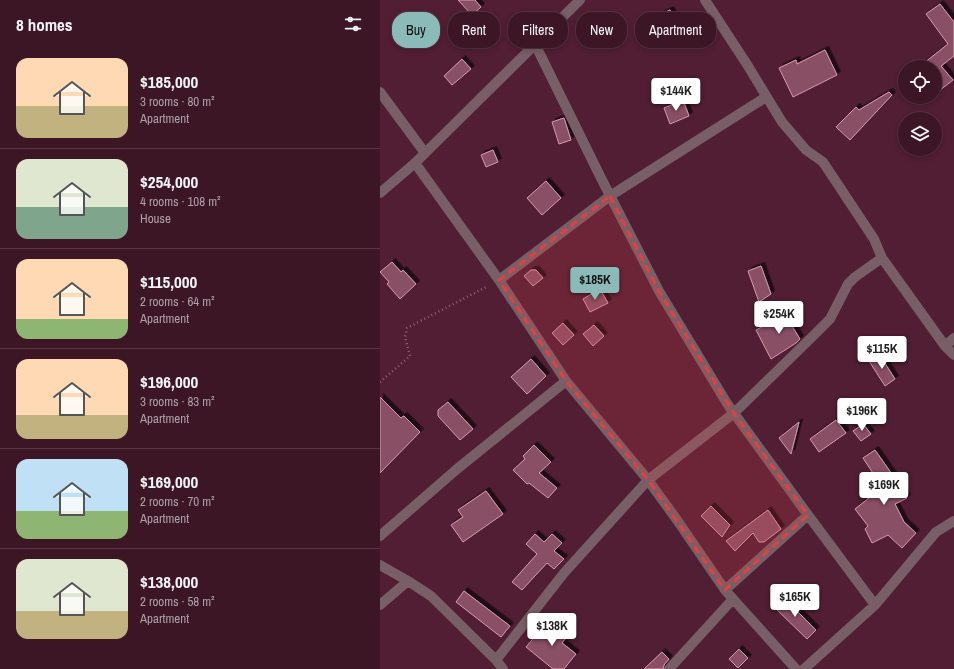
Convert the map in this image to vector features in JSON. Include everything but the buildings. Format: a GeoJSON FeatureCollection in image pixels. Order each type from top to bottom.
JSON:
{"type":"FeatureCollection","features":[{"type":"Feature","properties":{"kind":"street"},"geometry":{"type":"LineString","coordinates":[[567,12],[580,0]]}},
{"type":"Feature","properties":{"kind":"street"},"geometry":{"type":"LineString","coordinates":[[705,0],[782,122],[806,150],[824,162],[874,238],[882,258],[945,346],[954,356]]}},
{"type":"Feature","properties":{"kind":"street"},"geometry":{"type":"LineString","coordinates":[[380,193],[415,163],[530,48]]}},
{"type":"Feature","properties":{"kind":"street"},"geometry":{"type":"LineString","coordinates":[[536,48],[659,291],[728,405],[875,605]]}},
{"type":"Feature","properties":{"kind":"street"},"geometry":{"type":"LineString","coordinates":[[380,92],[425,153]]}},
{"type":"Feature","properties":{"kind":"street"},"geometry":{"type":"LineString","coordinates":[[499,280],[610,196],[766,97]]}},
{"type":"Feature","properties":{"kind":"street"},"geometry":{"type":"LineString","coordinates":[[415,163],[499,280],[566,381],[648,480],[725,590],[796,669]]}},
{"type":"Feature","properties":{"kind":"street"},"geometry":{"type":"LineString","coordinates":[[496,660],[564,573],[648,480],[734,413],[830,319],[848,284],[855,277],[882,258]]}},
{"type":"Feature","properties":{"kind":"street"},"geometry":{"type":"LineString","coordinates":[[945,346],[954,338]]}},
{"type":"Feature","properties":{"kind":"street"},"geometry":{"type":"LineString","coordinates":[[380,536],[457,469],[566,381]]}},
{"type":"Feature","properties":{"kind":"street"},"geometry":{"type":"LineString","coordinates":[[725,590],[808,515]]}},
{"type":"Feature","properties":{"kind":"street"},"geometry":{"type":"LineString","coordinates":[[804,669],[875,605],[936,532],[954,522]]}},
{"type":"Feature","properties":{"kind":"street"},"geometry":{"type":"LineString","coordinates":[[380,565],[431,596],[504,669]]}},
{"type":"Feature","properties":{"kind":"street"},"geometry":{"type":"LineString","coordinates":[[380,604],[408,581]]}},
{"type":"Feature","properties":{"kind":"street"},"geometry":{"type":"LineString","coordinates":[[670,669],[733,599]]}},
{"type":"Feature","properties":{"kind":"path"},"geometry":{"type":"LineString","coordinates":[[380,382],[410,356],[405,337],[408,328],[499,280]]}},
{"type":"Feature","properties":{"kind":"highlighted area"},"geometry":{"type":"Polygon","coordinates":[[[610,196],[659,291],[734,413],[808,515],[725,590],[648,480],[566,381],[499,280],[610,196]]]}}]}
